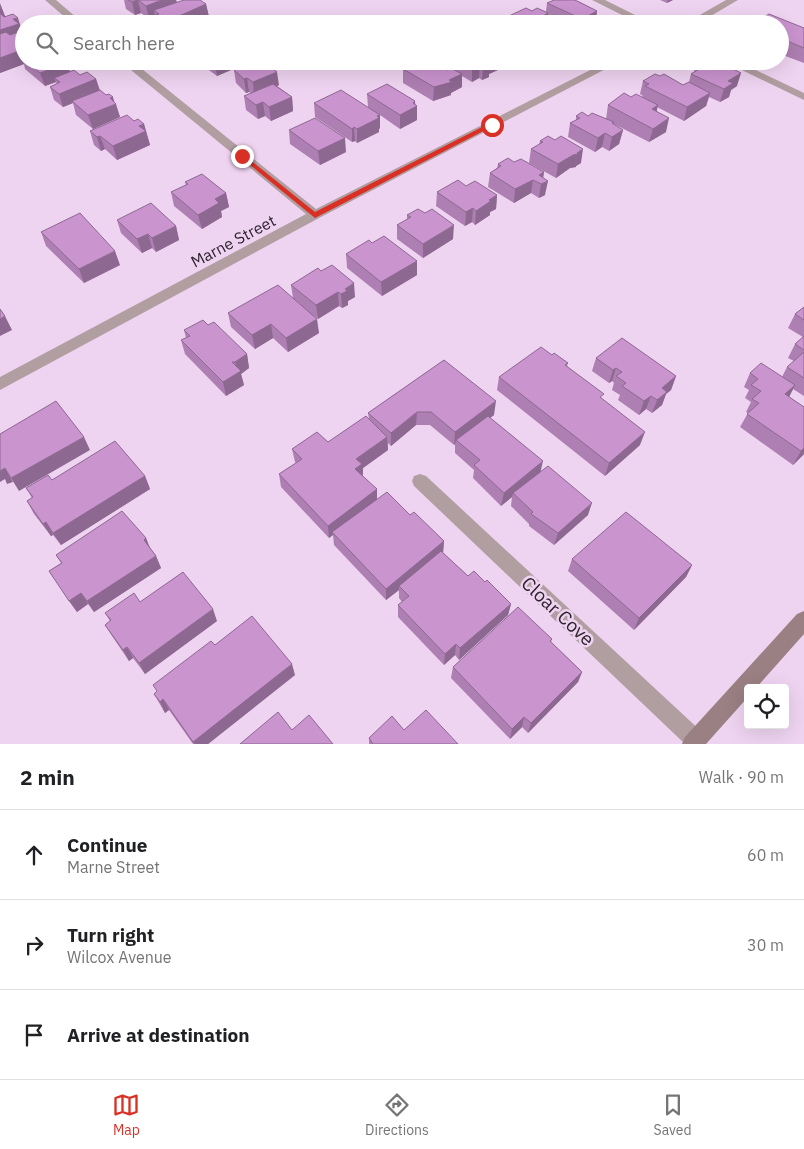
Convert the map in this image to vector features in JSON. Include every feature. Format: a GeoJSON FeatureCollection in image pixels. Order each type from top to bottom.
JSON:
{"type":"FeatureCollection","features":[{"type":"Feature","properties":{"kind":"street"},"geometry":{"type":"LineString","coordinates":[[50,0],[68,15]]}},
{"type":"Feature","properties":{"kind":"street"},"geometry":{"type":"LineString","coordinates":[[596,0],[628,15]]}},
{"type":"Feature","properties":{"kind":"street"},"geometry":{"type":"LineString","coordinates":[[706,15],[733,0]]}},
{"type":"Feature","properties":{"kind":"street"},"geometry":{"type":"LineString","coordinates":[[136,70],[315,216]]}},
{"type":"Feature","properties":{"kind":"street","name":"Marne Street"},"geometry":{"type":"LineString","coordinates":[[0,384],[315,216],[599,70]]}},
{"type":"Feature","properties":{"kind":"street"},"geometry":{"type":"LineString","coordinates":[[747,70],[804,97]]}},
{"type":"Feature","properties":{"kind":"street","name":"Cloar Cove"},"geometry":{"type":"LineString","coordinates":[[420,481],[694,742]]}},
{"type":"Feature","properties":{"kind":"street"},"geometry":{"type":"LineString","coordinates":[[694,742],[804,620]]}},
{"type":"Feature","properties":{"kind":"building"},"geometry":{"type":"Polygon","coordinates":[[[138,0],[162,0],[146,6],[138,0]]]}},
{"type":"Feature","properties":{"kind":"building"},"geometry":{"type":"Polygon","coordinates":[[[184,0],[200,0],[206,4],[181,15],[156,15],[159,14],[154,10],[184,0]]]}},
{"type":"Feature","properties":{"kind":"building"},"geometry":{"type":"Polygon","coordinates":[[[554,0],[575,0],[597,11],[590,15],[573,15],[547,3],[554,0]]]}},
{"type":"Feature","properties":{"kind":"building"},"geometry":{"type":"Polygon","coordinates":[[[526,8],[532,11],[537,8],[548,13],[545,15],[511,15],[526,8]]]}},
{"type":"Feature","properties":{"kind":"building"},"geometry":{"type":"Polygon","coordinates":[[[0,14],[4,17],[13,14],[15,16],[15,19],[13,19],[15,25],[0,30],[0,14]]]}},
{"type":"Feature","properties":{"kind":"building"},"geometry":{"type":"Polygon","coordinates":[[[789,22],[804,28],[804,48],[789,42],[789,22]]]}},
{"type":"Feature","properties":{"kind":"building"},"geometry":{"type":"Polygon","coordinates":[[[6,32],[10,35],[15,33],[15,52],[0,58],[0,34],[6,32]]]}},
{"type":"Feature","properties":{"kind":"building"},"geometry":{"type":"Polygon","coordinates":[[[37,70],[48,70],[40,73],[37,70]]]}},
{"type":"Feature","properties":{"kind":"building"},"geometry":{"type":"Polygon","coordinates":[[[74,70],[80,75],[87,72],[96,79],[59,94],[50,87],[60,82],[54,78],[74,70]]]}},
{"type":"Feature","properties":{"kind":"building"},"geometry":{"type":"Polygon","coordinates":[[[234,70],[274,70],[277,72],[253,82],[247,78],[244,79],[234,70]]]}},
{"type":"Feature","properties":{"kind":"building"},"geometry":{"type":"Polygon","coordinates":[[[405,70],[455,70],[462,74],[449,80],[452,82],[434,87],[405,70]]]}},
{"type":"Feature","properties":{"kind":"building"},"geometry":{"type":"Polygon","coordinates":[[[697,70],[735,70],[741,73],[728,81],[733,83],[724,89],[691,74],[697,70]]]}},
{"type":"Feature","properties":{"kind":"building"},"geometry":{"type":"Polygon","coordinates":[[[655,74],[660,76],[664,74],[683,85],[689,82],[710,93],[687,107],[645,86],[649,84],[643,81],[655,74]]]}},
{"type":"Feature","properties":{"kind":"building"},"geometry":{"type":"Polygon","coordinates":[[[273,84],[292,97],[269,107],[263,102],[256,105],[244,96],[273,84]]]}},
{"type":"Feature","properties":{"kind":"building"},"geometry":{"type":"Polygon","coordinates":[[[387,84],[415,101],[413,103],[417,106],[400,115],[367,94],[387,84]]]}},
{"type":"Feature","properties":{"kind":"building"},"geometry":{"type":"Polygon","coordinates":[[[100,90],[106,95],[109,94],[113,97],[110,98],[116,104],[88,115],[72,101],[100,90]]]}},
{"type":"Feature","properties":{"kind":"building"},"geometry":{"type":"Polygon","coordinates":[[[341,90],[380,115],[377,116],[379,118],[357,129],[354,127],[352,129],[314,103],[341,90]]]}},
{"type":"Feature","properties":{"kind":"building"},"geometry":{"type":"Polygon","coordinates":[[[624,93],[631,97],[636,94],[658,105],[652,109],[669,118],[653,129],[608,105],[624,93]]]}},
{"type":"Feature","properties":{"kind":"building"},"geometry":{"type":"Polygon","coordinates":[[[582,112],[588,116],[592,113],[614,122],[612,123],[623,130],[612,137],[605,133],[598,138],[570,123],[580,118],[576,116],[582,112]]]}},
{"type":"Feature","properties":{"kind":"building"},"geometry":{"type":"Polygon","coordinates":[[[127,115],[134,121],[138,119],[144,124],[139,126],[146,131],[113,146],[90,131],[127,115]]]}},
{"type":"Feature","properties":{"kind":"building"},"geometry":{"type":"Polygon","coordinates":[[[315,118],[345,138],[318,151],[289,130],[315,118]]]}},
{"type":"Feature","properties":{"kind":"building"},"geometry":{"type":"Polygon","coordinates":[[[548,136],[555,140],[561,136],[583,149],[578,154],[558,164],[531,149],[543,142],[540,141],[548,136]]]}},
{"type":"Feature","properties":{"kind":"building"},"geometry":{"type":"Polygon","coordinates":[[[508,158],[514,162],[521,159],[544,172],[539,175],[548,181],[541,184],[533,180],[515,189],[490,173],[501,166],[498,164],[508,158]]]}},
{"type":"Feature","properties":{"kind":"building"},"geometry":{"type":"Polygon","coordinates":[[[202,174],[226,193],[215,199],[219,203],[198,215],[171,192],[188,184],[185,182],[202,174]]]}},
{"type":"Feature","properties":{"kind":"building"},"geometry":{"type":"Polygon","coordinates":[[[458,180],[466,186],[475,181],[497,195],[476,211],[473,208],[466,212],[437,192],[458,180]]]}},
{"type":"Feature","properties":{"kind":"building"},"geometry":{"type":"Polygon","coordinates":[[[151,203],[176,226],[152,238],[148,234],[137,239],[117,220],[151,203]]]}},
{"type":"Feature","properties":{"kind":"building"},"geometry":{"type":"Polygon","coordinates":[[[418,209],[425,213],[432,209],[454,225],[423,244],[397,225],[411,217],[407,215],[418,209]]]}},
{"type":"Feature","properties":{"kind":"building"},"geometry":{"type":"Polygon","coordinates":[[[80,213],[115,251],[79,269],[41,232],[80,213]]]}},
{"type":"Feature","properties":{"kind":"building"},"geometry":{"type":"Polygon","coordinates":[[[384,236],[417,261],[381,282],[346,254],[369,240],[372,243],[384,236]]]}},
{"type":"Feature","properties":{"kind":"building"},"geometry":{"type":"Polygon","coordinates":[[[332,265],[354,283],[345,289],[347,291],[341,294],[338,292],[316,305],[291,285],[318,268],[321,271],[332,265]]]}},
{"type":"Feature","properties":{"kind":"building"},"geometry":{"type":"Polygon","coordinates":[[[278,285],[317,319],[286,338],[271,324],[252,335],[228,313],[278,285]]]}},
{"type":"Feature","properties":{"kind":"building"},"geometry":{"type":"Polygon","coordinates":[[[804,307],[804,320],[795,314],[804,307]]]}},
{"type":"Feature","properties":{"kind":"building"},"geometry":{"type":"Polygon","coordinates":[[[0,309],[5,316],[0,319],[0,309]]]}},
{"type":"Feature","properties":{"kind":"building"},"geometry":{"type":"Polygon","coordinates":[[[203,320],[208,325],[214,322],[247,354],[232,362],[241,371],[223,382],[181,340],[190,336],[184,330],[203,320]]]}},
{"type":"Feature","properties":{"kind":"building"},"geometry":{"type":"Polygon","coordinates":[[[804,336],[804,350],[795,344],[804,336]]]}},
{"type":"Feature","properties":{"kind":"building"},"geometry":{"type":"Polygon","coordinates":[[[622,338],[676,376],[662,388],[667,392],[657,400],[651,396],[644,401],[622,386],[626,383],[616,376],[622,372],[616,368],[613,370],[596,358],[622,338]]]}},
{"type":"Feature","properties":{"kind":"building"},"geometry":{"type":"Polygon","coordinates":[[[541,347],[568,363],[565,365],[604,394],[600,397],[645,432],[609,463],[499,377],[541,347]]]}},
{"type":"Feature","properties":{"kind":"building"},"geometry":{"type":"Polygon","coordinates":[[[804,352],[804,378],[787,367],[804,352]]]}},
{"type":"Feature","properties":{"kind":"building"},"geometry":{"type":"Polygon","coordinates":[[[444,360],[496,401],[455,432],[431,412],[417,412],[391,433],[368,413],[444,360]]]}},
{"type":"Feature","properties":{"kind":"building"},"geometry":{"type":"Polygon","coordinates":[[[761,363],[795,385],[785,394],[804,407],[804,448],[801,451],[747,414],[759,403],[752,399],[761,391],[751,385],[758,379],[750,373],[761,363]]]}},
{"type":"Feature","properties":{"kind":"building"},"geometry":{"type":"Polygon","coordinates":[[[56,401],[84,437],[11,478],[5,468],[0,471],[0,434],[56,401]]]}},
{"type":"Feature","properties":{"kind":"building"},"geometry":{"type":"Polygon","coordinates":[[[366,416],[387,437],[356,459],[362,464],[355,469],[377,489],[328,526],[279,474],[302,459],[292,449],[317,432],[328,442],[366,416]]]}},
{"type":"Feature","properties":{"kind":"building"},"geometry":{"type":"Polygon","coordinates":[[[488,416],[543,461],[504,493],[474,465],[480,460],[456,440],[488,416]]]}},
{"type":"Feature","properties":{"kind":"building"},"geometry":{"type":"Polygon","coordinates":[[[115,441],[145,476],[53,533],[46,522],[43,524],[27,501],[33,497],[26,488],[48,475],[52,480],[115,441]]]}},
{"type":"Feature","properties":{"kind":"building"},"geometry":{"type":"Polygon","coordinates":[[[548,466],[592,503],[558,533],[531,514],[533,512],[513,493],[548,466]]]}},
{"type":"Feature","properties":{"kind":"building"},"geometry":{"type":"Polygon","coordinates":[[[387,492],[410,515],[414,512],[444,541],[386,589],[332,532],[387,492]]]}},
{"type":"Feature","properties":{"kind":"building"},"geometry":{"type":"Polygon","coordinates":[[[122,511],[146,538],[144,540],[156,556],[87,601],[81,593],[69,601],[49,571],[62,563],[56,555],[122,511]]]}},
{"type":"Feature","properties":{"kind":"building"},"geometry":{"type":"Polygon","coordinates":[[[626,512],[692,565],[639,618],[572,559],[626,512]]]}},
{"type":"Feature","properties":{"kind":"building"},"geometry":{"type":"Polygon","coordinates":[[[441,551],[468,576],[474,571],[485,582],[487,580],[511,604],[460,648],[456,644],[445,654],[398,605],[409,596],[399,586],[441,551]]]}},
{"type":"Feature","properties":{"kind":"building"},"geometry":{"type":"Polygon","coordinates":[[[183,572],[213,609],[139,663],[127,647],[123,650],[105,625],[111,620],[105,613],[134,593],[140,602],[183,572]]]}},
{"type":"Feature","properties":{"kind":"building"},"geometry":{"type":"Polygon","coordinates":[[[518,607],[552,639],[550,641],[582,672],[531,723],[524,717],[512,729],[453,667],[518,607]]]}},
{"type":"Feature","properties":{"kind":"building"},"geometry":{"type":"Polygon","coordinates":[[[252,616],[292,664],[193,742],[163,699],[160,702],[154,694],[157,691],[153,685],[211,641],[215,645],[252,616]]]}},
{"type":"Feature","properties":{"kind":"building"},"geometry":{"type":"Polygon","coordinates":[[[426,710],[458,744],[373,744],[369,738],[392,716],[404,730],[426,710]]]}},
{"type":"Feature","properties":{"kind":"building"},"geometry":{"type":"Polygon","coordinates":[[[278,712],[292,730],[309,715],[333,744],[240,744],[278,712]]]}},
{"type":"Feature","properties":{"kind":"route"},"geometry":{"type":"LineString","coordinates":[[242,156],[315,216],[492,125]]}}]}
